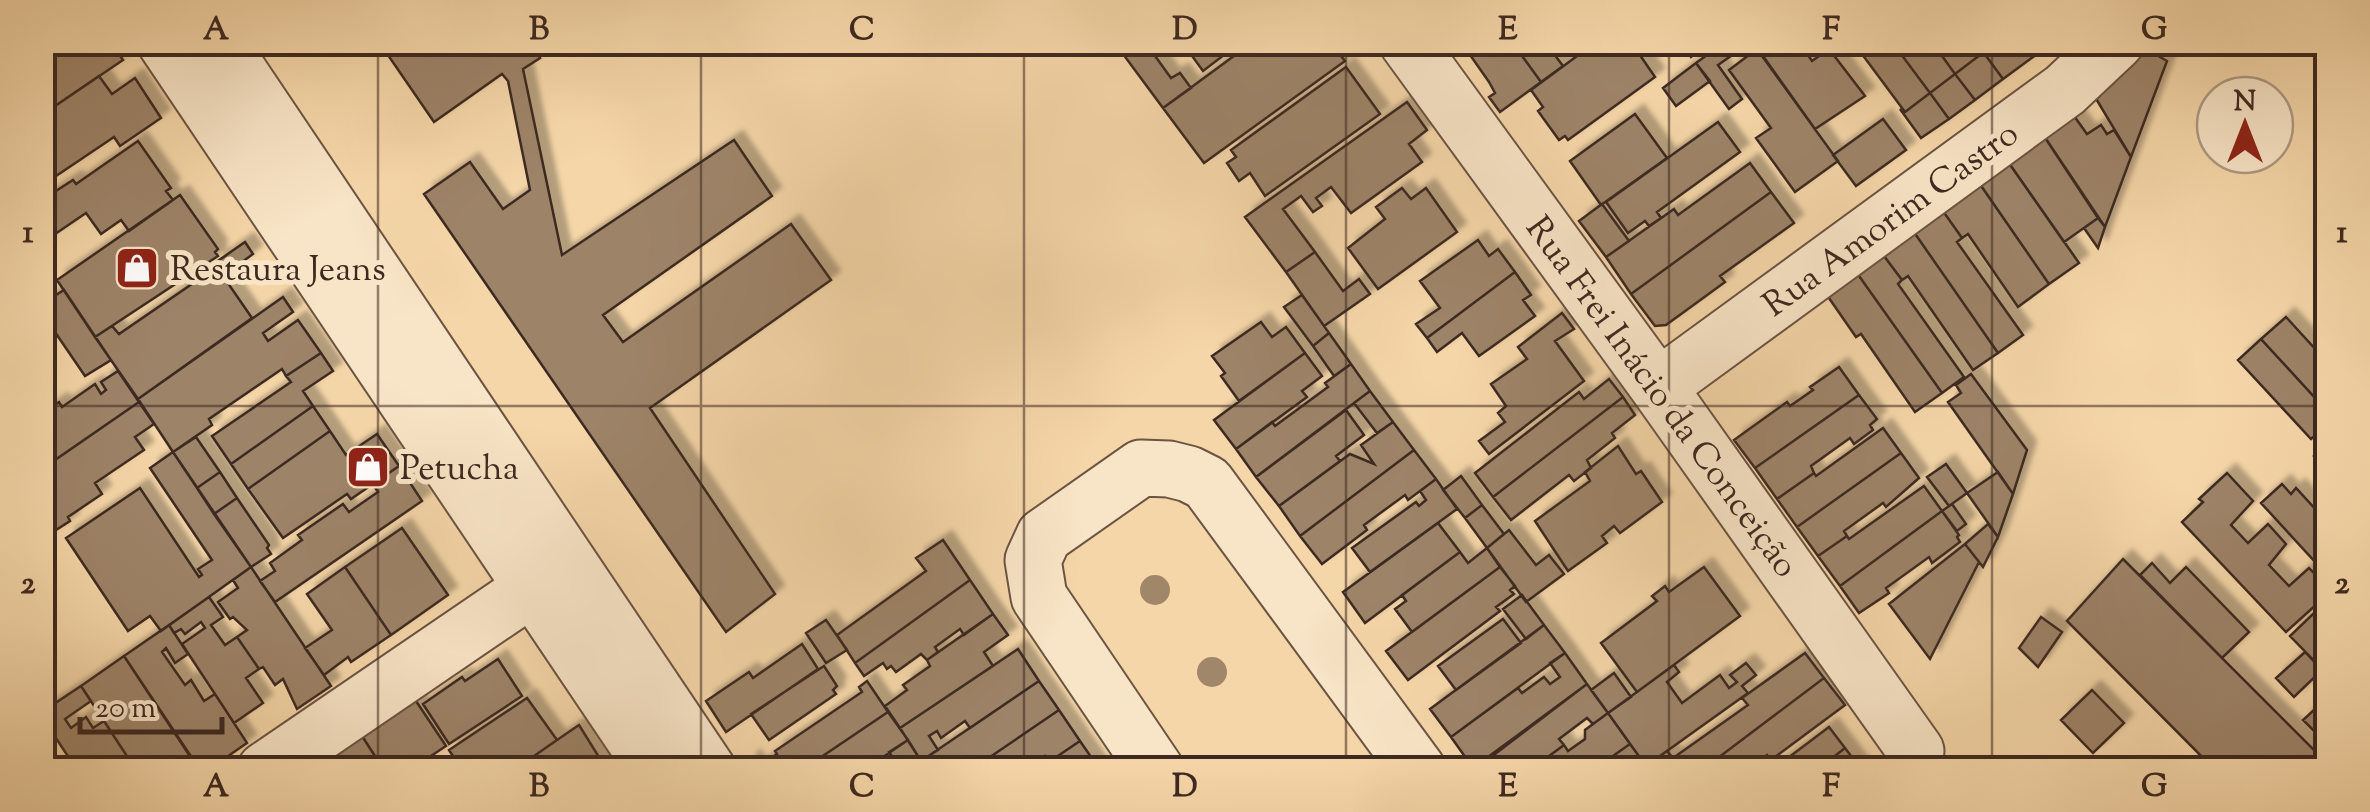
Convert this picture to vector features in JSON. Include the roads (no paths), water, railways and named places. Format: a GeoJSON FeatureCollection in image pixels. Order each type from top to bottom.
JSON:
{"type":"FeatureCollection","features":[{"type":"Feature","properties":{"kind":"street"},"geometry":{"type":"LineString","coordinates":[[165,42],[551,575],[708,770]]}},
{"type":"Feature","properties":{"kind":"street"},"geometry":{"type":"LineString","coordinates":[[219,42],[551,575],[654,770]]}},
{"type":"Feature","properties":{"kind":"street","name":"Rua Frei Inácio da Conceição"},"geometry":{"type":"LineString","coordinates":[[1407,42],[1916,752]]}},
{"type":"Feature","properties":{"kind":"street","name":"Rua Amorim Castro"},"geometry":{"type":"LineString","coordinates":[[1658,388],[2065,90],[2116,42]]}},
{"type":"Feature","properties":{"kind":"street"},"geometry":{"type":"LineString","coordinates":[[1156,770],[1039,597],[1032,560],[1044,536],[1141,468],[1189,474],[1206,484],[1418,770]]}},
{"type":"Feature","properties":{"kind":"street"},"geometry":{"type":"LineString","coordinates":[[265,770],[551,575]]}},
{"type":"Feature","properties":{"kind":"place","name":"Restaura Jeans"},"geometry":{"type":"Point","coordinates":[137,268]}},
{"type":"Feature","properties":{"kind":"place","name":"Petucha"},"geometry":{"type":"Point","coordinates":[368,467]}}]}
